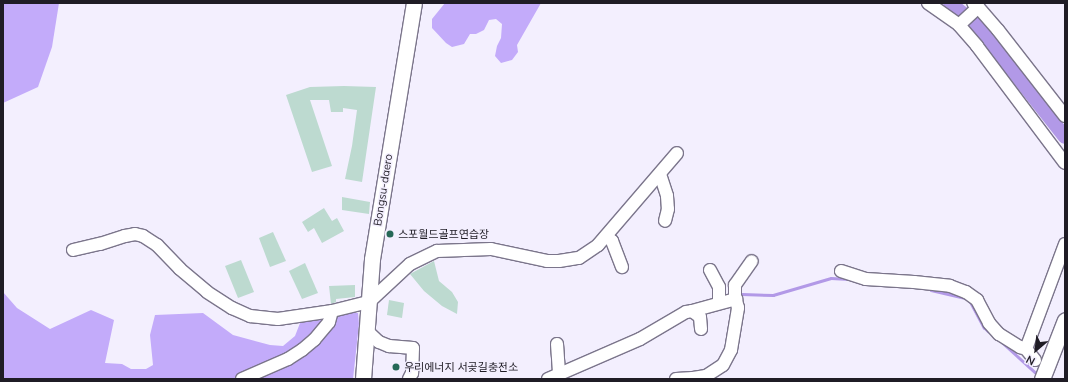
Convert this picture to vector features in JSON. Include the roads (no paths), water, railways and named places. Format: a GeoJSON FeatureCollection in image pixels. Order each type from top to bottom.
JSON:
{"type":"FeatureCollection","features":[{"type":"Feature","properties":{"kind":"main road","name":"Bongsu-daero"},"geometry":{"type":"LineString","coordinates":[[363,379],[372,259],[414,3]]}},
{"type":"Feature","properties":{"kind":"main road"},"geometry":{"type":"LineString","coordinates":[[1041,369],[1065,320]]}},
{"type":"Feature","properties":{"kind":"street"},"geometry":{"type":"LineString","coordinates":[[928,3],[959,24],[978,46],[1065,164]]}},
{"type":"Feature","properties":{"kind":"street"},"geometry":{"type":"LineString","coordinates":[[959,24],[976,6],[998,30],[1065,116]]}},
{"type":"Feature","properties":{"kind":"street"},"geometry":{"type":"LineString","coordinates":[[73,250],[135,234],[143,236],[157,245],[180,269],[207,292],[232,308],[250,316],[278,319],[332,311],[369,302],[410,264],[437,251],[490,249],[547,261],[578,258],[598,244],[606,236],[677,153]]}},
{"type":"Feature","properties":{"kind":"street"},"geometry":{"type":"LineString","coordinates":[[660,174],[667,196],[668,209],[665,221]]}},
{"type":"Feature","properties":{"kind":"street"},"geometry":{"type":"LineString","coordinates":[[606,236],[612,241],[622,267]]}},
{"type":"Feature","properties":{"kind":"street"},"geometry":{"type":"LineString","coordinates":[[1026,348],[1065,244]]}},
{"type":"Feature","properties":{"kind":"street"},"geometry":{"type":"LineString","coordinates":[[676,379],[706,376],[723,365],[730,350],[738,308],[735,285],[752,261]]}},
{"type":"Feature","properties":{"kind":"street"},"geometry":{"type":"LineString","coordinates":[[710,270],[719,287],[719,302]]}},
{"type":"Feature","properties":{"kind":"street"},"geometry":{"type":"LineString","coordinates":[[841,271],[866,279],[950,286],[966,292],[977,300],[989,323],[999,334],[1020,347],[1026,348],[1041,369]]}},
{"type":"Feature","properties":{"kind":"street"},"geometry":{"type":"LineString","coordinates":[[557,344],[554,377],[640,339],[686,312],[719,302],[736,299]]}},
{"type":"Feature","properties":{"kind":"street"},"geometry":{"type":"LineString","coordinates":[[242,379],[288,359],[302,350],[314,340],[329,322],[332,311]]}},
{"type":"Feature","properties":{"kind":"street"},"geometry":{"type":"LineString","coordinates":[[692,311],[700,317],[701,329]]}},
{"type":"Feature","properties":{"kind":"street"},"geometry":{"type":"LineString","coordinates":[[367,331],[379,342],[388,346],[413,348],[412,373],[409,379]]}},
{"type":"Feature","properties":{"kind":"waterway"},"geometry":{"type":"LineString","coordinates":[[950,3],[975,23],[1065,137]]}},
{"type":"Feature","properties":{"kind":"waterway"},"geometry":{"type":"LineString","coordinates":[[742,294],[773,295],[831,278],[849,279]]}},
{"type":"Feature","properties":{"kind":"waterway"},"geometry":{"type":"LineString","coordinates":[[931,290],[967,298]]}},
{"type":"Feature","properties":{"kind":"waterway"},"geometry":{"type":"LineString","coordinates":[[970,301],[984,327],[988,331]]}},
{"type":"Feature","properties":{"kind":"waterway"},"geometry":{"type":"LineString","coordinates":[[1003,343],[1038,375]]}},
{"type":"Feature","properties":{"kind":"place","name":"스포월드골프연습장"},"geometry":{"type":"Point","coordinates":[390,234]}},
{"type":"Feature","properties":{"kind":"place","name":"우리에너지 서곶길충전소"},"geometry":{"type":"Point","coordinates":[396,367]}}]}
